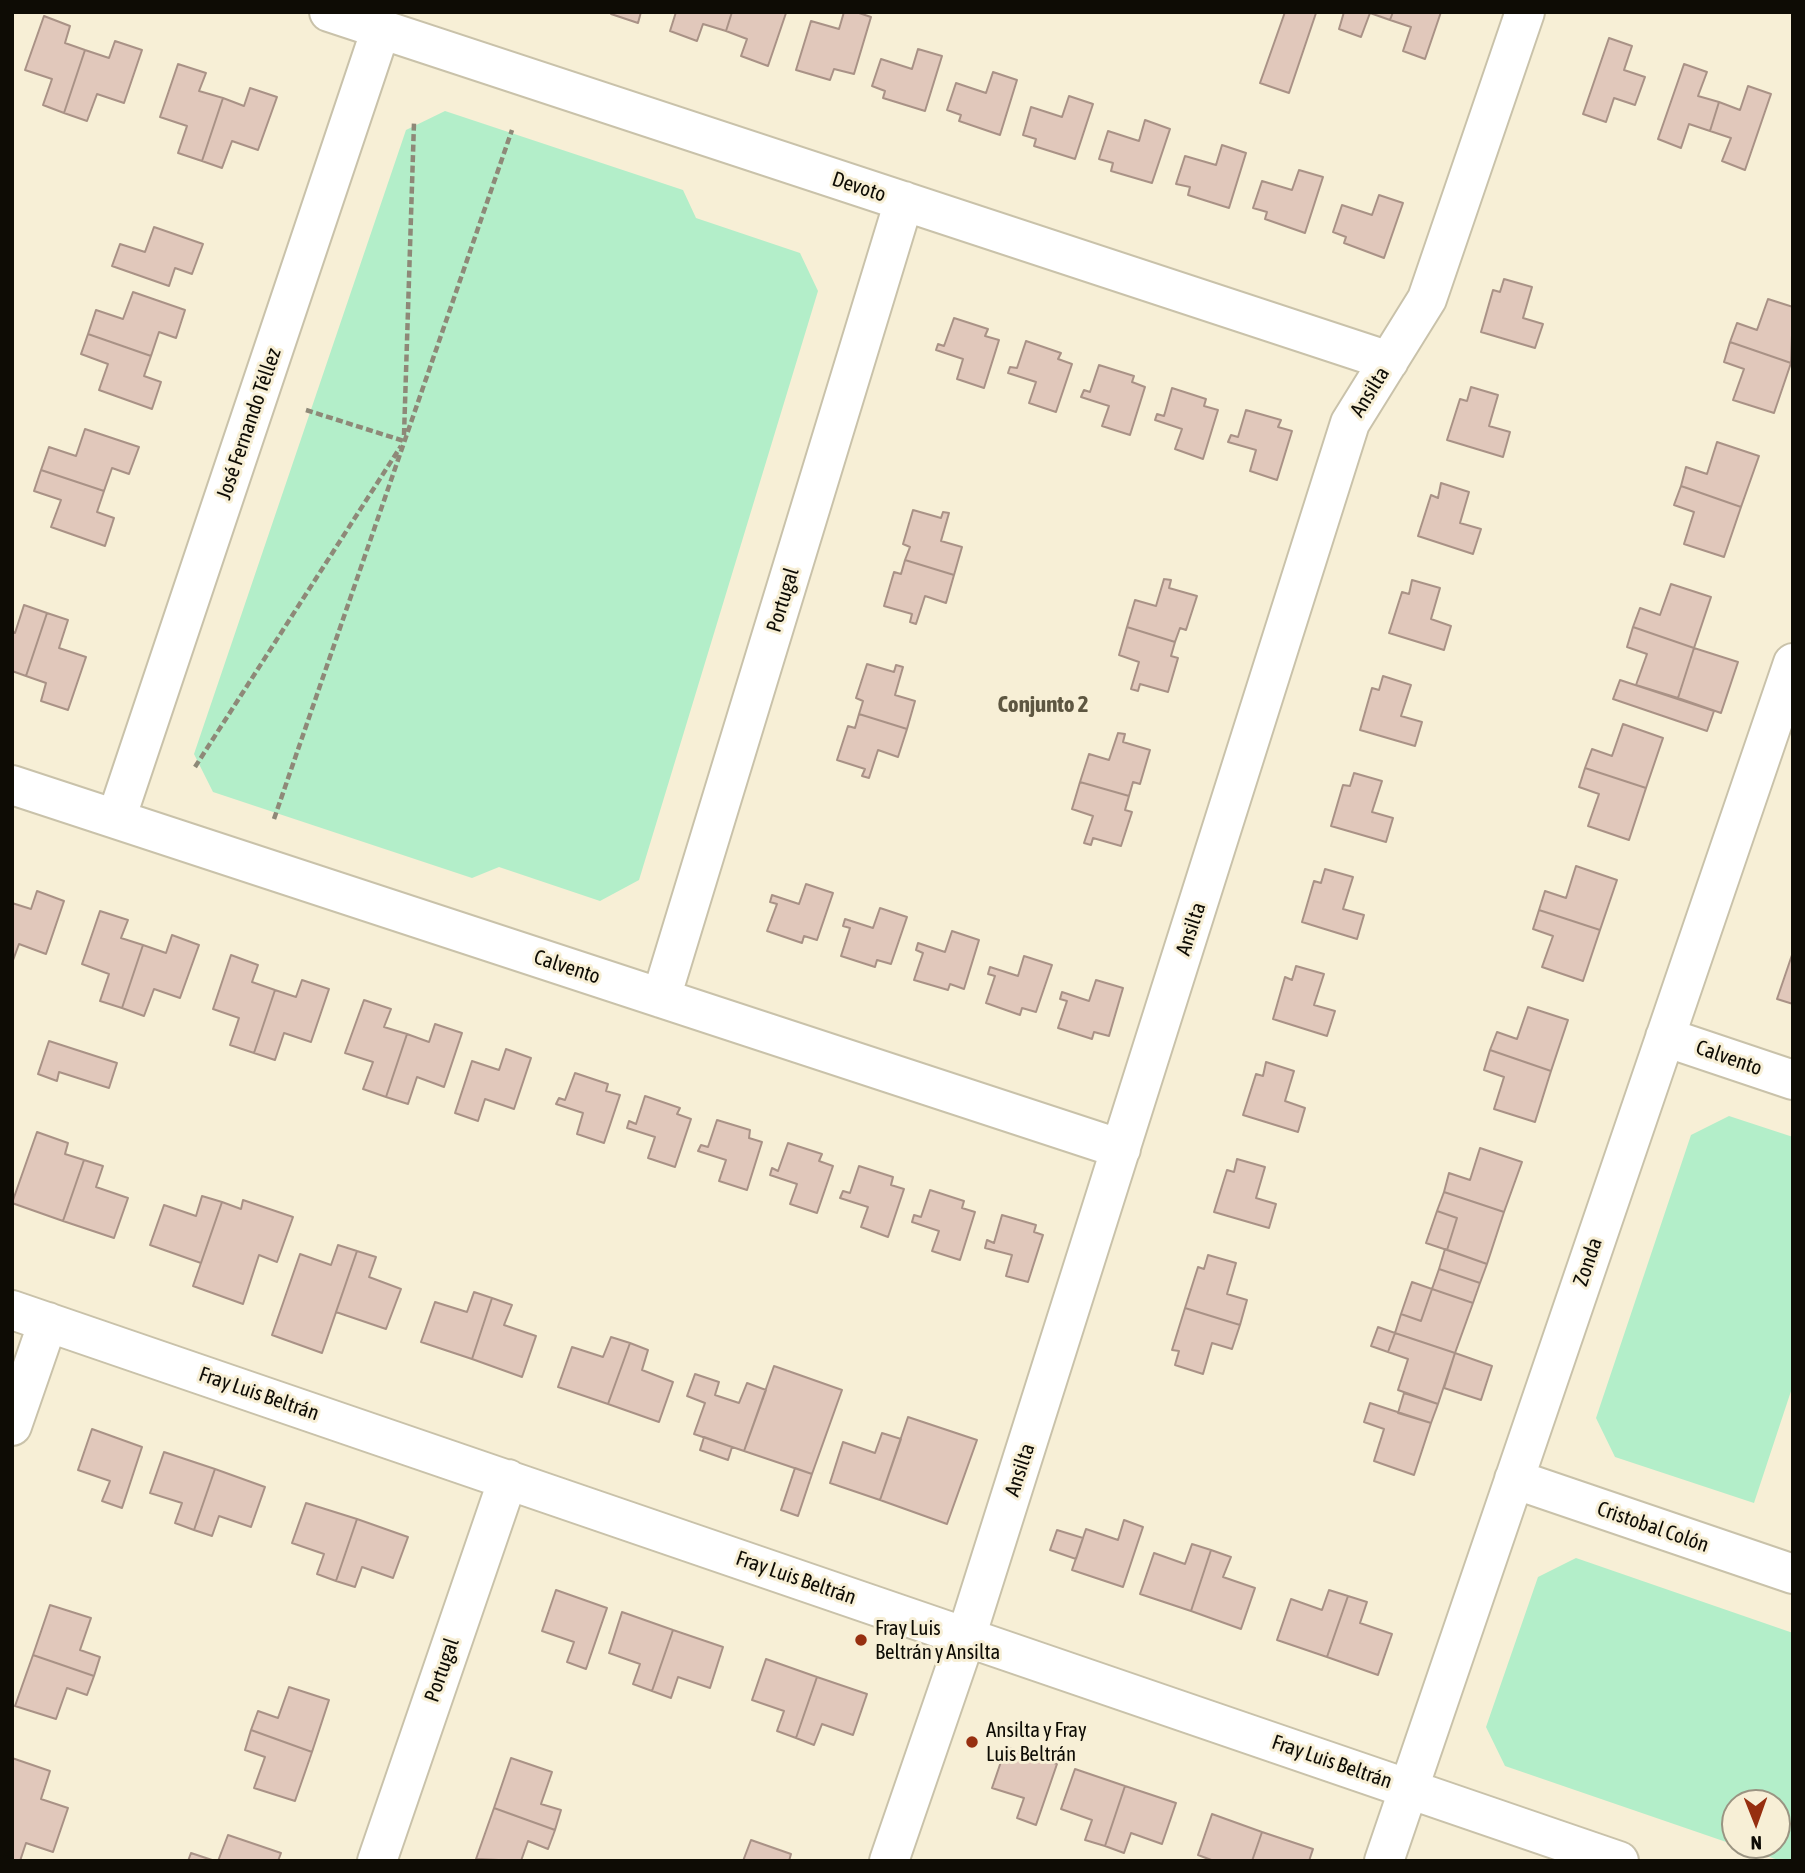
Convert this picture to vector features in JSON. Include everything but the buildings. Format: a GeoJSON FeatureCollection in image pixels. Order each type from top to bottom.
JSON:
{"type":"FeatureCollection","features":[{"type":"Feature","properties":{"kind":"street","name":"Devoto"},"geometry":{"type":"LineString","coordinates":[[329,12],[1389,361]]}},
{"type":"Feature","properties":{"kind":"street","name":"Ansilta"},"geometry":{"type":"LineString","coordinates":[[889,1861],[966,1637],[1350,423],[1427,299],[1525,12]]}},
{"type":"Feature","properties":{"kind":"street","name":"José Fernando Téllez"},"geometry":{"type":"LineString","coordinates":[[116,819],[381,29]]}},
{"type":"Feature","properties":{"kind":"street","name":"Portugal"},"geometry":{"type":"LineString","coordinates":[[661,998],[904,201]]}},
{"type":"Feature","properties":{"kind":"street","name":"Zonda"},"geometry":{"type":"LineString","coordinates":[[1384,1861],[1793,663]]}},
{"type":"Feature","properties":{"kind":"street","name":"Calvento"},"geometry":{"type":"LineString","coordinates":[[12,785],[1121,1149]]}},
{"type":"Feature","properties":{"kind":"street","name":"Calvento"},"geometry":{"type":"LineString","coordinates":[[1665,1037],[1793,1080]]}},
{"type":"Feature","properties":{"kind":"street","name":"Fray Luis Beltrán"},"geometry":{"type":"LineString","coordinates":[[12,1310],[1619,1861]]}},
{"type":"Feature","properties":{"kind":"street"},"geometry":{"type":"LineString","coordinates":[[12,1426],[48,1322]]}},
{"type":"Feature","properties":{"kind":"street","name":"Portugal"},"geometry":{"type":"LineString","coordinates":[[377,1861],[508,1479]]}},
{"type":"Feature","properties":{"kind":"street","name":"Cristobal Colón"},"geometry":{"type":"LineString","coordinates":[[1514,1479],[1793,1574]]}},
{"type":"Feature","properties":{"kind":"path"},"geometry":{"type":"LineString","coordinates":[[195,767],[404,441],[414,123]]}},
{"type":"Feature","properties":{"kind":"path"},"geometry":{"type":"LineString","coordinates":[[274,819],[512,130]]}},
{"type":"Feature","properties":{"kind":"path"},"geometry":{"type":"LineString","coordinates":[[306,410],[404,441]]}},
{"type":"Feature","properties":{"kind":"green space"},"geometry":{"type":"Polygon","coordinates":[[[445,111],[683,190],[696,218],[800,253],[818,291],[639,880],[600,901],[499,867],[472,878],[213,792],[194,754],[406,130],[445,111]]]}},
{"type":"Feature","properties":{"kind":"green space"},"geometry":{"type":"Polygon","coordinates":[[[1729,1116],[1793,1137],[1793,1385],[1754,1503],[1615,1457],[1596,1418],[1691,1135],[1729,1116]]]}},
{"type":"Feature","properties":{"kind":"green space"},"geometry":{"type":"Polygon","coordinates":[[[1576,1558],[1793,1633],[1793,1861],[1775,1859],[1791,1859],[1791,1789],[1721,1789],[1721,1840],[1505,1766],[1486,1727],[1538,1577],[1576,1558]]]}},
{"type":"Feature","properties":{"kind":"place","name":"Fray Luis Beltrán y Ansilta"},"geometry":{"type":"Point","coordinates":[861,1640]}},
{"type":"Feature","properties":{"kind":"place","name":"Ansilta y Fray Luis Beltrán"},"geometry":{"type":"Point","coordinates":[972,1742]}},
{"type":"Feature","properties":{"kind":"district","name":"Conjunto 2"},"geometry":{"type":"Point","coordinates":[1043,705]}}]}
